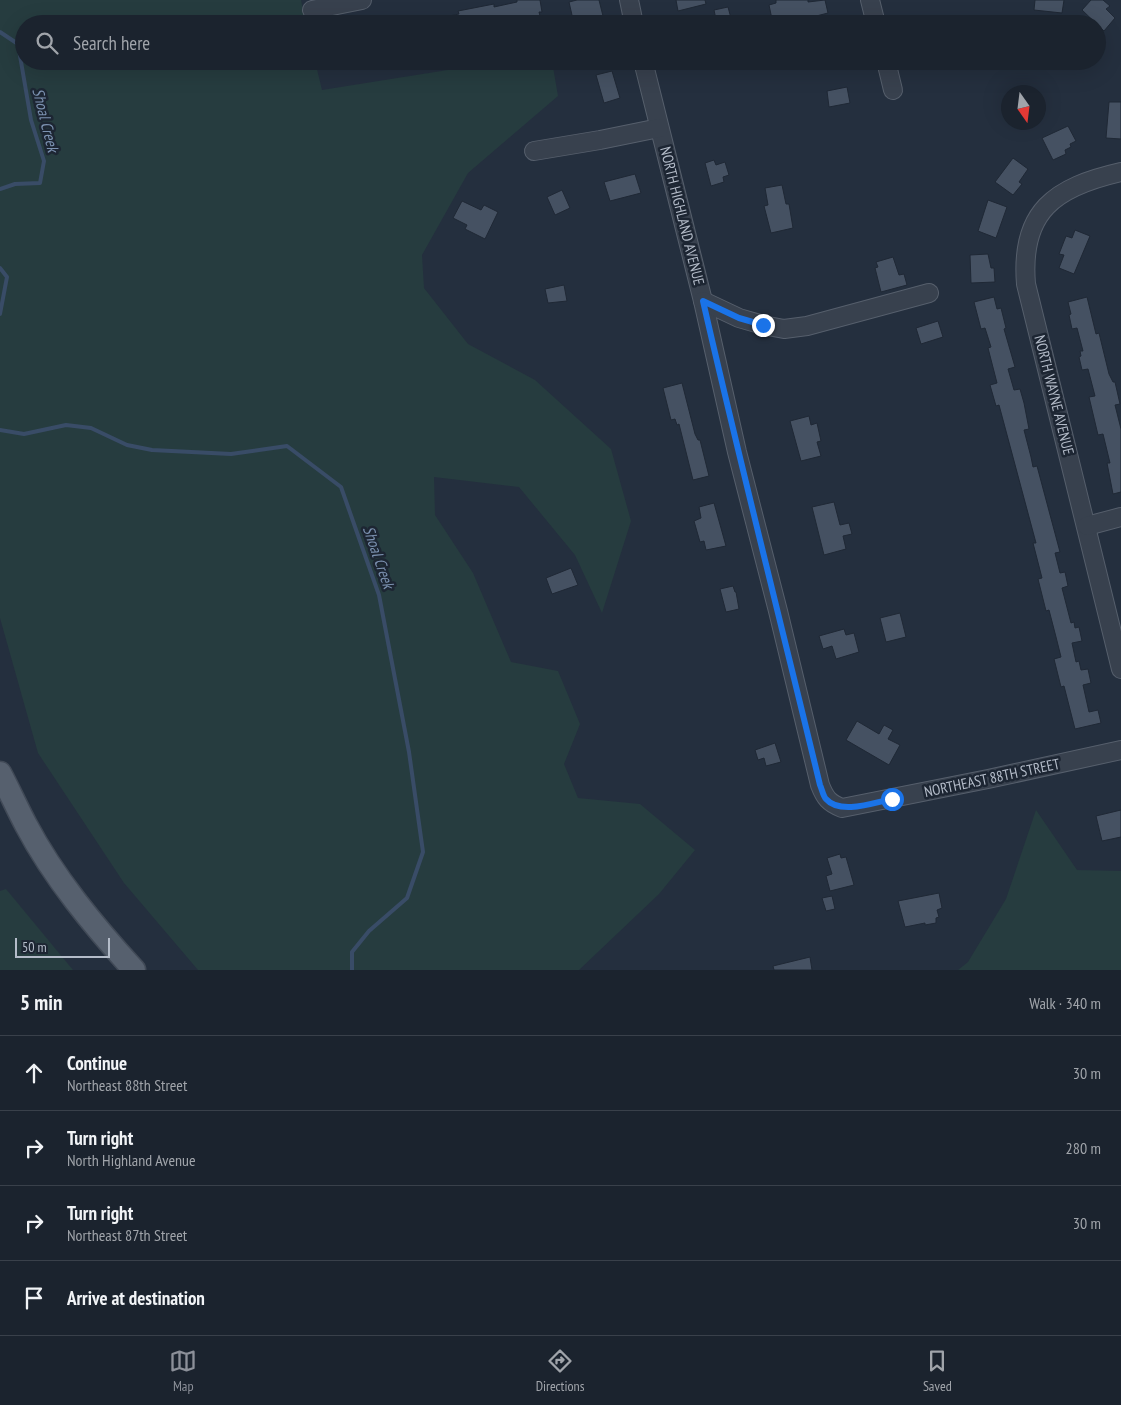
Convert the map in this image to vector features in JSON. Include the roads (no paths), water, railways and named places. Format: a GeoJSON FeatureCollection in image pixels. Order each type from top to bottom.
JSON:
{"type":"FeatureCollection","features":[{"type":"Feature","properties":{"kind":"main road"},"geometry":{"type":"LineString","coordinates":[[0,773],[26,826],[52,868],[82,909],[134,970]]}},
{"type":"Feature","properties":{"kind":"street"},"geometry":{"type":"LineString","coordinates":[[312,10],[362,0]]}},
{"type":"Feature","properties":{"kind":"street"},"geometry":{"type":"LineString","coordinates":[[628,0],[632,15]]}},
{"type":"Feature","properties":{"kind":"street"},"geometry":{"type":"LineString","coordinates":[[870,0],[874,15]]}},
{"type":"Feature","properties":{"kind":"street","name":"NORTH HIGHLAND AVENUE"},"geometry":{"type":"LineString","coordinates":[[645,70],[820,785],[825,798],[833,804]]}},
{"type":"Feature","properties":{"kind":"street"},"geometry":{"type":"LineString","coordinates":[[888,70],[893,90]]}},
{"type":"Feature","properties":{"kind":"street"},"geometry":{"type":"LineString","coordinates":[[534,151],[659,128]]}},
{"type":"Feature","properties":{"kind":"street","name":"NORTH WAYNE AVENUE"},"geometry":{"type":"LineString","coordinates":[[1121,172],[1078,184],[1060,194],[1046,207],[1036,221],[1029,237],[1026,251],[1026,284],[1121,669]]}},
{"type":"Feature","properties":{"kind":"street"},"geometry":{"type":"LineString","coordinates":[[703,301],[739,318],[784,329],[807,326],[929,293]]}},
{"type":"Feature","properties":{"kind":"street"},"geometry":{"type":"LineString","coordinates":[[1087,526],[1121,517]]}},
{"type":"Feature","properties":{"kind":"street","name":"NORTHEAST 88TH STREET"},"geometry":{"type":"LineString","coordinates":[[833,804],[842,808],[892,799],[1121,750]]}},
{"type":"Feature","properties":{"kind":"waterway","name":"Shoal Creek"},"geometry":{"type":"LineString","coordinates":[[0,32],[15,42]]}},
{"type":"Feature","properties":{"kind":"waterway","name":"Shoal Creek"},"geometry":{"type":"LineString","coordinates":[[0,189],[15,184],[40,183],[44,161],[31,120],[22,70]]}},
{"type":"Feature","properties":{"kind":"waterway","name":"Shoal Creek"},"geometry":{"type":"LineString","coordinates":[[0,268],[7,277],[0,314]]}},
{"type":"Feature","properties":{"kind":"waterway","name":"Shoal Creek"},"geometry":{"type":"LineString","coordinates":[[0,430],[24,434],[66,425],[91,428],[127,445],[152,450],[231,454],[287,446],[341,487],[379,595],[409,752],[423,852],[407,898],[369,931],[352,952],[352,970]]}}]}
